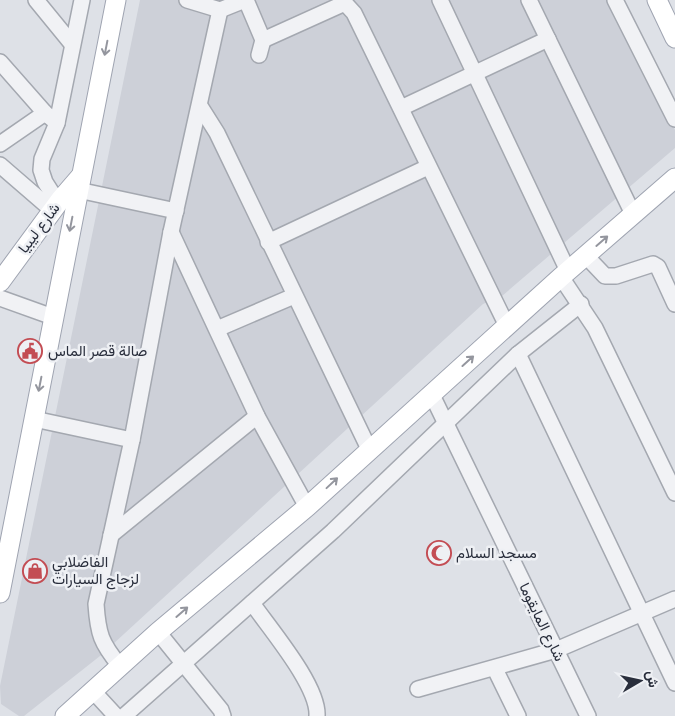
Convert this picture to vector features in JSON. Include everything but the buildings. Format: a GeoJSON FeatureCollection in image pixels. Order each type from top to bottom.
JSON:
{"type":"FeatureCollection","features":[{"type":"Feature","properties":{"kind":"main road"},"geometry":{"type":"LineString","coordinates":[[0,592],[116,0]]}},
{"type":"Feature","properties":{"kind":"main road"},"geometry":{"type":"LineString","coordinates":[[657,0],[675,38]]}},
{"type":"Feature","properties":{"kind":"main road"},"geometry":{"type":"LineString","coordinates":[[66,716],[158,632],[307,507],[564,274],[675,178]]}},
{"type":"Feature","properties":{"kind":"main road","name":"شارع ليبيا"},"geometry":{"type":"LineString","coordinates":[[0,282],[57,205],[79,183]]}},
{"type":"Feature","properties":{"kind":"main road"},"geometry":{"type":"LineString","coordinates":[[53,716],[87,697]]}},
{"type":"Feature","properties":{"kind":"street"},"geometry":{"type":"LineString","coordinates":[[36,0],[72,44]]}},
{"type":"Feature","properties":{"kind":"street"},"geometry":{"type":"LineString","coordinates":[[57,205],[41,170],[42,159],[57,123],[82,0]]}},
{"type":"Feature","properties":{"kind":"street"},"geometry":{"type":"LineString","coordinates":[[187,0],[220,10],[245,0],[263,40],[259,56]]}},
{"type":"Feature","properties":{"kind":"street"},"geometry":{"type":"LineString","coordinates":[[440,0],[564,274],[595,328],[675,493]]}},
{"type":"Feature","properties":{"kind":"street"},"geometry":{"type":"LineString","coordinates":[[529,0],[633,214]]}},
{"type":"Feature","properties":{"kind":"street"},"geometry":{"type":"LineString","coordinates":[[615,0],[675,119]]}},
{"type":"Feature","properties":{"kind":"street"},"geometry":{"type":"LineString","coordinates":[[263,40],[344,1],[354,13],[507,326]]}},
{"type":"Feature","properties":{"kind":"street"},"geometry":{"type":"LineString","coordinates":[[120,666],[105,648],[98,628],[96,604],[132,440],[171,232],[220,10]]}},
{"type":"Feature","properties":{"kind":"street"},"geometry":{"type":"LineString","coordinates":[[401,108],[548,39]]}},
{"type":"Feature","properties":{"kind":"street"},"geometry":{"type":"LineString","coordinates":[[0,62],[44,113],[57,123]]}},
{"type":"Feature","properties":{"kind":"street"},"geometry":{"type":"LineString","coordinates":[[200,106],[217,133],[369,449]]}},
{"type":"Feature","properties":{"kind":"street"},"geometry":{"type":"LineString","coordinates":[[0,144],[44,113]]}},
{"type":"Feature","properties":{"kind":"street"},"geometry":{"type":"LineString","coordinates":[[0,165],[57,205]]}},
{"type":"Feature","properties":{"kind":"street"},"geometry":{"type":"LineString","coordinates":[[268,242],[428,167]]}},
{"type":"Feature","properties":{"kind":"street"},"geometry":{"type":"LineString","coordinates":[[79,183],[176,211]]}},
{"type":"Feature","properties":{"kind":"street"},"geometry":{"type":"LineString","coordinates":[[171,232],[257,416],[307,507]]}},
{"type":"Feature","properties":{"kind":"street"},"geometry":{"type":"LineString","coordinates":[[586,256],[605,276],[622,275],[653,264],[658,267],[675,304]]}},
{"type":"Feature","properties":{"kind":"street"},"geometry":{"type":"LineString","coordinates":[[218,330],[294,296]]}},
{"type":"Feature","properties":{"kind":"street"},"geometry":{"type":"LineString","coordinates":[[0,298],[54,317]]}},
{"type":"Feature","properties":{"kind":"street"},"geometry":{"type":"LineString","coordinates":[[124,716],[334,531],[518,354],[580,304]]}},
{"type":"Feature","properties":{"kind":"street"},"geometry":{"type":"LineString","coordinates":[[518,354],[675,683]]}},
{"type":"Feature","properties":{"kind":"street","name":"شارع المايقوما"},"geometry":{"type":"LineString","coordinates":[[431,393],[588,716]]}},
{"type":"Feature","properties":{"kind":"street"},"geometry":{"type":"LineString","coordinates":[[111,535],[257,416]]}},
{"type":"Feature","properties":{"kind":"street"},"geometry":{"type":"LineString","coordinates":[[34,419],[132,440]]}},
{"type":"Feature","properties":{"kind":"street"},"geometry":{"type":"LineString","coordinates":[[418,689],[495,669],[556,650],[675,599]]}},
{"type":"Feature","properties":{"kind":"street"},"geometry":{"type":"LineString","coordinates":[[252,603],[311,688],[318,707],[317,716]]}},
{"type":"Feature","properties":{"kind":"street"},"geometry":{"type":"LineString","coordinates":[[158,632],[184,662],[221,710],[223,716]]}},
{"type":"Feature","properties":{"kind":"street"},"geometry":{"type":"LineString","coordinates":[[495,669],[518,716]]}},
{"type":"Feature","properties":{"kind":"street"},"geometry":{"type":"LineString","coordinates":[[87,697],[116,716]]}},
{"type":"Feature","properties":{"kind":"shaded area"},"geometry":{"type":"Polygon","coordinates":[[[140,0],[611,0],[632,49],[675,130],[675,148],[502,296],[483,304],[100,656],[24,716],[19,716],[1,704],[0,686],[140,0]]]}},
{"type":"Feature","properties":{"kind":"place","name":"صالة قصر الماس"},"geometry":{"type":"Point","coordinates":[30,351]}},
{"type":"Feature","properties":{"kind":"place","name":"مسجد السلام"},"geometry":{"type":"Point","coordinates":[439,553]}},
{"type":"Feature","properties":{"kind":"place","name":"الفاضلابي لزجاج السيارات"},"geometry":{"type":"Point","coordinates":[35,571]}}]}
